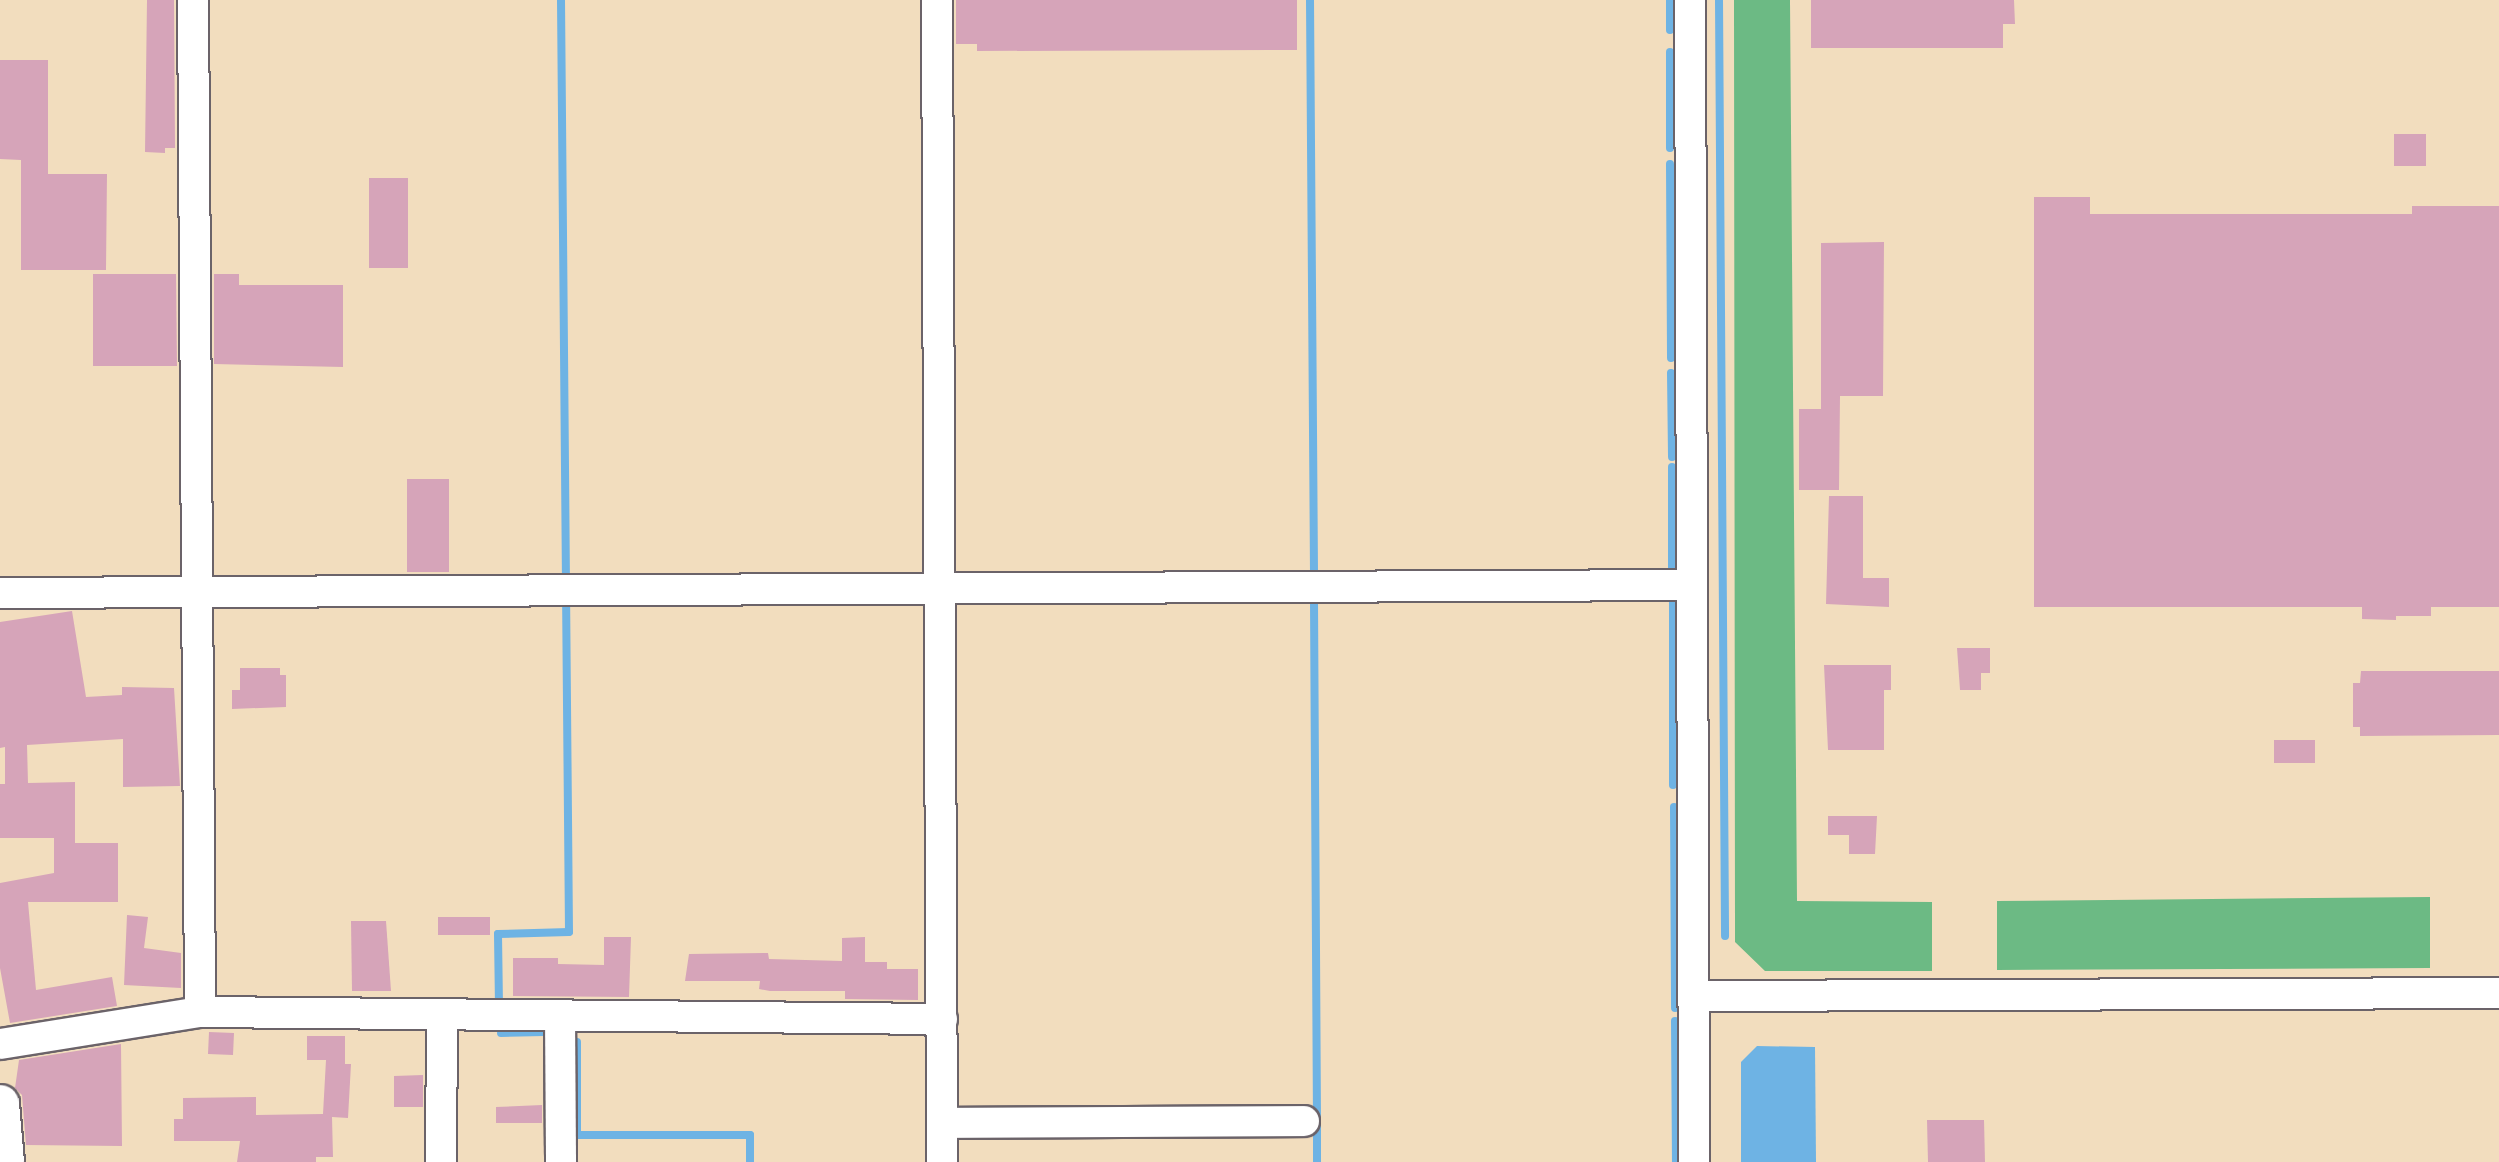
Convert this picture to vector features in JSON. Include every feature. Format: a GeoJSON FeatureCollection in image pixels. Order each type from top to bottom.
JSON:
{"type":"FeatureCollection","features":[{"type":"Feature","properties":{"kind":"main road"},"geometry":{"type":"LineString","coordinates":[[0,1104],[5,1162]]}},
{"type":"Feature","properties":{"kind":"street"},"geometry":{"type":"LineString","coordinates":[[193,0],[200,1012]]}},
{"type":"Feature","properties":{"kind":"street"},"geometry":{"type":"LineString","coordinates":[[936,0],[942,1162]]}},
{"type":"Feature","properties":{"kind":"street"},"geometry":{"type":"LineString","coordinates":[[1690,0],[1694,1162]]}},
{"type":"Feature","properties":{"kind":"street"},"geometry":{"type":"LineString","coordinates":[[0,594],[1692,586]]}},
{"type":"Feature","properties":{"kind":"street"},"geometry":{"type":"LineString","coordinates":[[1694,996],[2499,993]]}},
{"type":"Feature","properties":{"kind":"street"},"geometry":{"type":"LineString","coordinates":[[0,1044],[200,1012],[942,1018]]}},
{"type":"Feature","properties":{"kind":"street"},"geometry":{"type":"LineString","coordinates":[[441,1162],[442,1014]]}},
{"type":"Feature","properties":{"kind":"street"},"geometry":{"type":"LineString","coordinates":[[560,1015],[561,1162]]}},
{"type":"Feature","properties":{"kind":"street"},"geometry":{"type":"LineString","coordinates":[[942,1122],[1304,1121]]}},
{"type":"Feature","properties":{"kind":"green space"},"geometry":{"type":"Polygon","coordinates":[[[1734,0],[1790,0],[1797,901],[1932,902],[1932,971],[1765,971],[1735,942],[1734,0]]]}},
{"type":"Feature","properties":{"kind":"green space"},"geometry":{"type":"Polygon","coordinates":[[[2430,897],[2430,968],[1997,970],[1997,901],[2430,897]]]}},
{"type":"Feature","properties":{"kind":"water"},"geometry":{"type":"Polygon","coordinates":[[[1757,1046],[1815,1047],[1816,1162],[1741,1162],[1741,1062],[1757,1046]]]}},
{"type":"Feature","properties":{"kind":"building"},"geometry":{"type":"Polygon","coordinates":[[[147,0],[174,0],[175,148],[165,148],[165,153],[145,152],[147,0]]]}},
{"type":"Feature","properties":{"kind":"building"},"geometry":{"type":"Polygon","coordinates":[[[956,0],[1297,0],[1297,50],[977,51],[977,44],[956,44],[956,0]]]}},
{"type":"Feature","properties":{"kind":"building"},"geometry":{"type":"Polygon","coordinates":[[[1811,0],[2014,0],[2015,24],[2003,24],[2003,48],[1811,48],[1811,0]]]}},
{"type":"Feature","properties":{"kind":"building"},"geometry":{"type":"Polygon","coordinates":[[[0,60],[48,60],[48,174],[107,174],[106,270],[21,270],[21,160],[0,159],[0,60]]]}},
{"type":"Feature","properties":{"kind":"building"},"geometry":{"type":"Polygon","coordinates":[[[2394,134],[2426,134],[2426,166],[2394,166],[2394,134]]]}},
{"type":"Feature","properties":{"kind":"building"},"geometry":{"type":"Polygon","coordinates":[[[369,178],[408,178],[408,268],[369,268],[369,178]]]}},
{"type":"Feature","properties":{"kind":"building"},"geometry":{"type":"Polygon","coordinates":[[[2034,197],[2090,197],[2090,214],[2412,214],[2412,206],[2499,206],[2499,607],[2431,607],[2431,616],[2396,616],[2396,620],[2362,619],[2362,607],[2034,607],[2034,197]]]}},
{"type":"Feature","properties":{"kind":"building"},"geometry":{"type":"Polygon","coordinates":[[[1884,242],[1883,396],[1840,396],[1839,490],[1799,490],[1799,409],[1821,409],[1821,243],[1884,242]]]}},
{"type":"Feature","properties":{"kind":"building"},"geometry":{"type":"Polygon","coordinates":[[[93,274],[176,274],[177,366],[93,366],[93,274]]]}},
{"type":"Feature","properties":{"kind":"building"},"geometry":{"type":"Polygon","coordinates":[[[214,274],[239,274],[239,285],[343,285],[343,367],[214,364],[214,274]]]}},
{"type":"Feature","properties":{"kind":"building"},"geometry":{"type":"Polygon","coordinates":[[[407,479],[449,479],[449,572],[407,572],[407,479]]]}},
{"type":"Feature","properties":{"kind":"building"},"geometry":{"type":"Polygon","coordinates":[[[1829,496],[1863,496],[1863,578],[1889,578],[1889,607],[1826,604],[1829,496]]]}},
{"type":"Feature","properties":{"kind":"building"},"geometry":{"type":"Polygon","coordinates":[[[72,611],[86,697],[122,695],[122,687],[174,688],[180,786],[123,787],[123,739],[27,745],[28,783],[75,782],[75,843],[118,843],[118,902],[28,902],[36,990],[112,977],[117,1006],[10,1023],[0,968],[0,883],[54,873],[54,838],[0,838],[5,747],[0,748],[0,622],[72,611]]]}},
{"type":"Feature","properties":{"kind":"building"},"geometry":{"type":"Polygon","coordinates":[[[1957,648],[1990,648],[1990,673],[1981,673],[1981,690],[1960,690],[1957,648]]]}},
{"type":"Feature","properties":{"kind":"building"},"geometry":{"type":"Polygon","coordinates":[[[1824,665],[1891,665],[1891,690],[1884,690],[1884,750],[1828,750],[1824,665]]]}},
{"type":"Feature","properties":{"kind":"building"},"geometry":{"type":"Polygon","coordinates":[[[240,668],[280,668],[280,675],[286,675],[286,707],[232,709],[232,690],[240,690],[240,668]]]}},
{"type":"Feature","properties":{"kind":"building"},"geometry":{"type":"Polygon","coordinates":[[[2361,671],[2499,671],[2499,735],[2360,736],[2360,727],[2353,727],[2353,683],[2360,683],[2361,671]]]}},
{"type":"Feature","properties":{"kind":"building"},"geometry":{"type":"Polygon","coordinates":[[[2274,740],[2315,740],[2315,763],[2274,763],[2274,740]]]}},
{"type":"Feature","properties":{"kind":"building"},"geometry":{"type":"Polygon","coordinates":[[[1828,816],[1877,816],[1875,854],[1849,854],[1849,835],[1828,835],[1828,816]]]}},
{"type":"Feature","properties":{"kind":"building"},"geometry":{"type":"Polygon","coordinates":[[[127,915],[148,917],[144,948],[181,953],[181,988],[124,985],[127,915]]]}},
{"type":"Feature","properties":{"kind":"building"},"geometry":{"type":"Polygon","coordinates":[[[438,917],[490,917],[490,935],[438,935],[438,917]]]}},
{"type":"Feature","properties":{"kind":"building"},"geometry":{"type":"Polygon","coordinates":[[[351,921],[386,921],[391,991],[352,991],[351,921]]]}},
{"type":"Feature","properties":{"kind":"building"},"geometry":{"type":"Polygon","coordinates":[[[604,937],[631,937],[629,997],[513,996],[513,958],[558,958],[558,964],[604,965],[604,937]]]}},
{"type":"Feature","properties":{"kind":"building"},"geometry":{"type":"Polygon","coordinates":[[[865,937],[865,962],[887,962],[887,969],[918,969],[918,1000],[845,999],[845,991],[770,991],[759,989],[760,981],[685,981],[689,954],[768,953],[769,959],[842,961],[842,938],[865,937]]]}},
{"type":"Feature","properties":{"kind":"building"},"geometry":{"type":"Polygon","coordinates":[[[209,1032],[234,1033],[233,1055],[208,1054],[209,1032]]]}},
{"type":"Feature","properties":{"kind":"building"},"geometry":{"type":"Polygon","coordinates":[[[307,1036],[345,1036],[345,1064],[351,1064],[348,1118],[332,1117],[333,1157],[316,1157],[316,1162],[237,1162],[240,1141],[174,1141],[174,1119],[183,1119],[183,1098],[256,1097],[256,1115],[323,1114],[326,1060],[307,1060],[307,1036]]]}},
{"type":"Feature","properties":{"kind":"building"},"geometry":{"type":"Polygon","coordinates":[[[121,1044],[122,1146],[26,1145],[22,1095],[15,1088],[19,1060],[121,1044]]]}},
{"type":"Feature","properties":{"kind":"building"},"geometry":{"type":"Polygon","coordinates":[[[423,1075],[423,1107],[394,1107],[394,1076],[423,1075]]]}},
{"type":"Feature","properties":{"kind":"building"},"geometry":{"type":"Polygon","coordinates":[[[542,1105],[542,1123],[496,1123],[496,1107],[542,1105]]]}},
{"type":"Feature","properties":{"kind":"building"},"geometry":{"type":"Polygon","coordinates":[[[1927,1120],[1984,1120],[1985,1162],[1928,1162],[1927,1120]]]}},
{"type":"Feature","properties":{"kind":"waterway"},"geometry":{"type":"LineString","coordinates":[[561,0],[566,581]]}},
{"type":"Feature","properties":{"kind":"waterway"},"geometry":{"type":"LineString","coordinates":[[1310,0],[1314,576]]}},
{"type":"Feature","properties":{"kind":"waterway"},"geometry":{"type":"LineString","coordinates":[[1670,0],[1670,30]]}},
{"type":"Feature","properties":{"kind":"waterway"},"geometry":{"type":"LineString","coordinates":[[1719,0],[1725,936]]}},
{"type":"Feature","properties":{"kind":"waterway"},"geometry":{"type":"LineString","coordinates":[[1670,52],[1670,148]]}},
{"type":"Feature","properties":{"kind":"waterway"},"geometry":{"type":"LineString","coordinates":[[1670,164],[1671,358]]}},
{"type":"Feature","properties":{"kind":"waterway"},"geometry":{"type":"LineString","coordinates":[[1671,373],[1672,457]]}},
{"type":"Feature","properties":{"kind":"waterway"},"geometry":{"type":"LineString","coordinates":[[1672,467],[1672,570]]}},
{"type":"Feature","properties":{"kind":"waterway"},"geometry":{"type":"LineString","coordinates":[[1314,601],[1317,1117]]}},
{"type":"Feature","properties":{"kind":"waterway"},"geometry":{"type":"LineString","coordinates":[[1673,602],[1673,785]]}},
{"type":"Feature","properties":{"kind":"waterway"},"geometry":{"type":"LineString","coordinates":[[499,1006],[498,934],[569,932],[566,605]]}},
{"type":"Feature","properties":{"kind":"waterway"},"geometry":{"type":"LineString","coordinates":[[1674,807],[1675,1008]]}},
{"type":"Feature","properties":{"kind":"waterway"},"geometry":{"type":"LineString","coordinates":[[1675,1021],[1676,1162]]}},
{"type":"Feature","properties":{"kind":"waterway"},"geometry":{"type":"LineString","coordinates":[[501,1033],[544,1032]]}},
{"type":"Feature","properties":{"kind":"waterway"},"geometry":{"type":"LineString","coordinates":[[577,1042],[577,1135],[750,1135],[750,1162]]}},
{"type":"Feature","properties":{"kind":"waterway"},"geometry":{"type":"LineString","coordinates":[[1317,1122],[1317,1162]]}}]}
